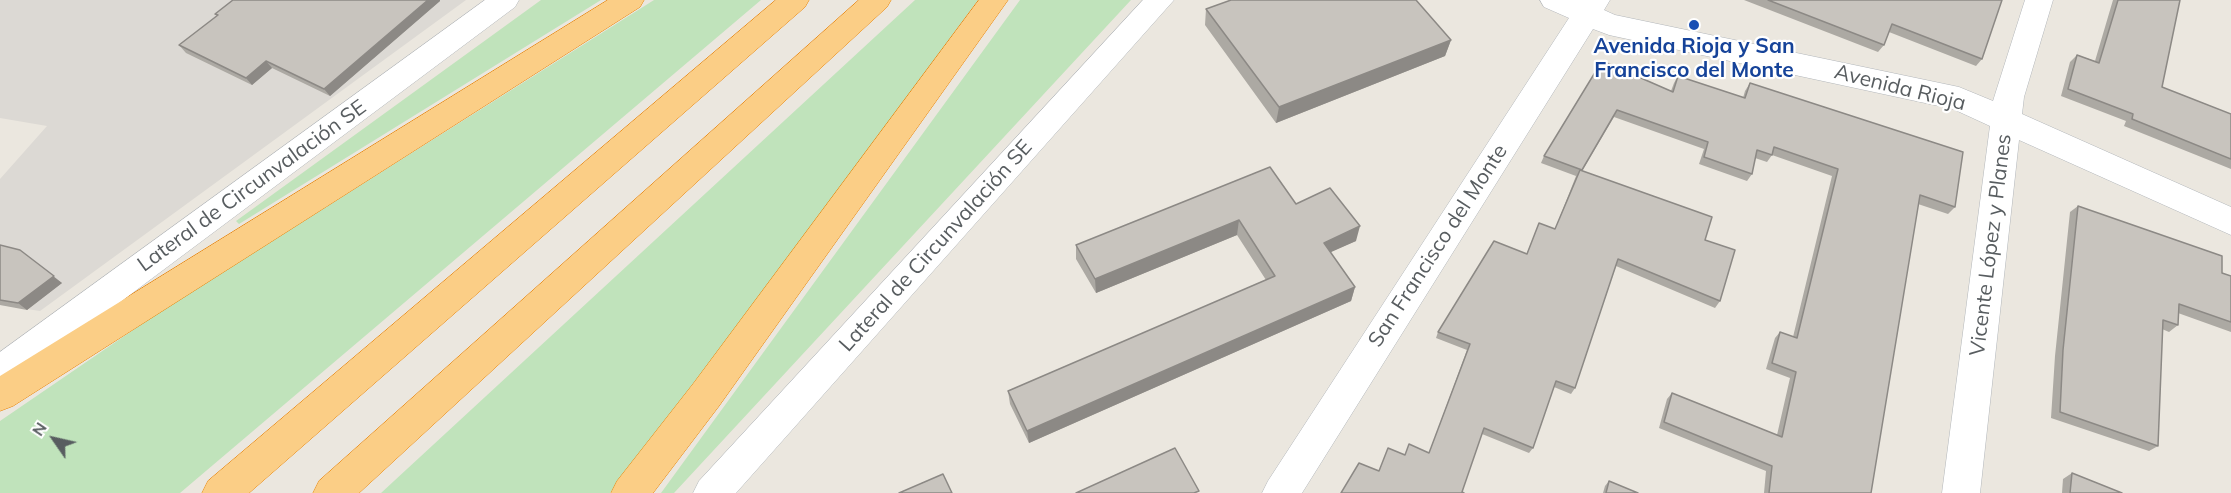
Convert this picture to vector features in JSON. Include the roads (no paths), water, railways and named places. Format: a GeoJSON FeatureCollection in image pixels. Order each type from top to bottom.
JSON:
{"type":"FeatureCollection","features":[{"type":"Feature","properties":{"kind":"highway"},"geometry":{"type":"LineString","coordinates":[[0,395],[630,0]]}},
{"type":"Feature","properties":{"kind":"highway"},"geometry":{"type":"LineString","coordinates":[[221,493],[795,0]]}},
{"type":"Feature","properties":{"kind":"highway"},"geometry":{"type":"LineString","coordinates":[[332,493],[877,0]]}},
{"type":"Feature","properties":{"kind":"highway"},"geometry":{"type":"LineString","coordinates":[[630,493],[706,395],[994,0]]}},
{"type":"Feature","properties":{"kind":"street","name":"Lateral de Circunvalación SE"},"geometry":{"type":"LineString","coordinates":[[0,372],[505,0]]}},
{"type":"Feature","properties":{"kind":"street","name":"Lateral de Circunvalación SE"},"geometry":{"type":"LineString","coordinates":[[712,493],[1160,0]]}},
{"type":"Feature","properties":{"kind":"street","name":"Avenida Rioja"},"geometry":{"type":"LineString","coordinates":[[1554,0],[1591,7],[1609,24],[1959,99],[2231,222]]}},
{"type":"Feature","properties":{"kind":"street","name":"Vicente López y Planes"},"geometry":{"type":"LineString","coordinates":[[1961,493],[2009,97],[2039,0]]}},
{"type":"Feature","properties":{"kind":"street","name":"San Francisco del Monte"},"geometry":{"type":"LineString","coordinates":[[1281,493],[1591,7]]}},
{"type":"Feature","properties":{"kind":"place","name":"Avenida Rioja y San Francisco del Monte"},"geometry":{"type":"Point","coordinates":[1694,25]}}]}
